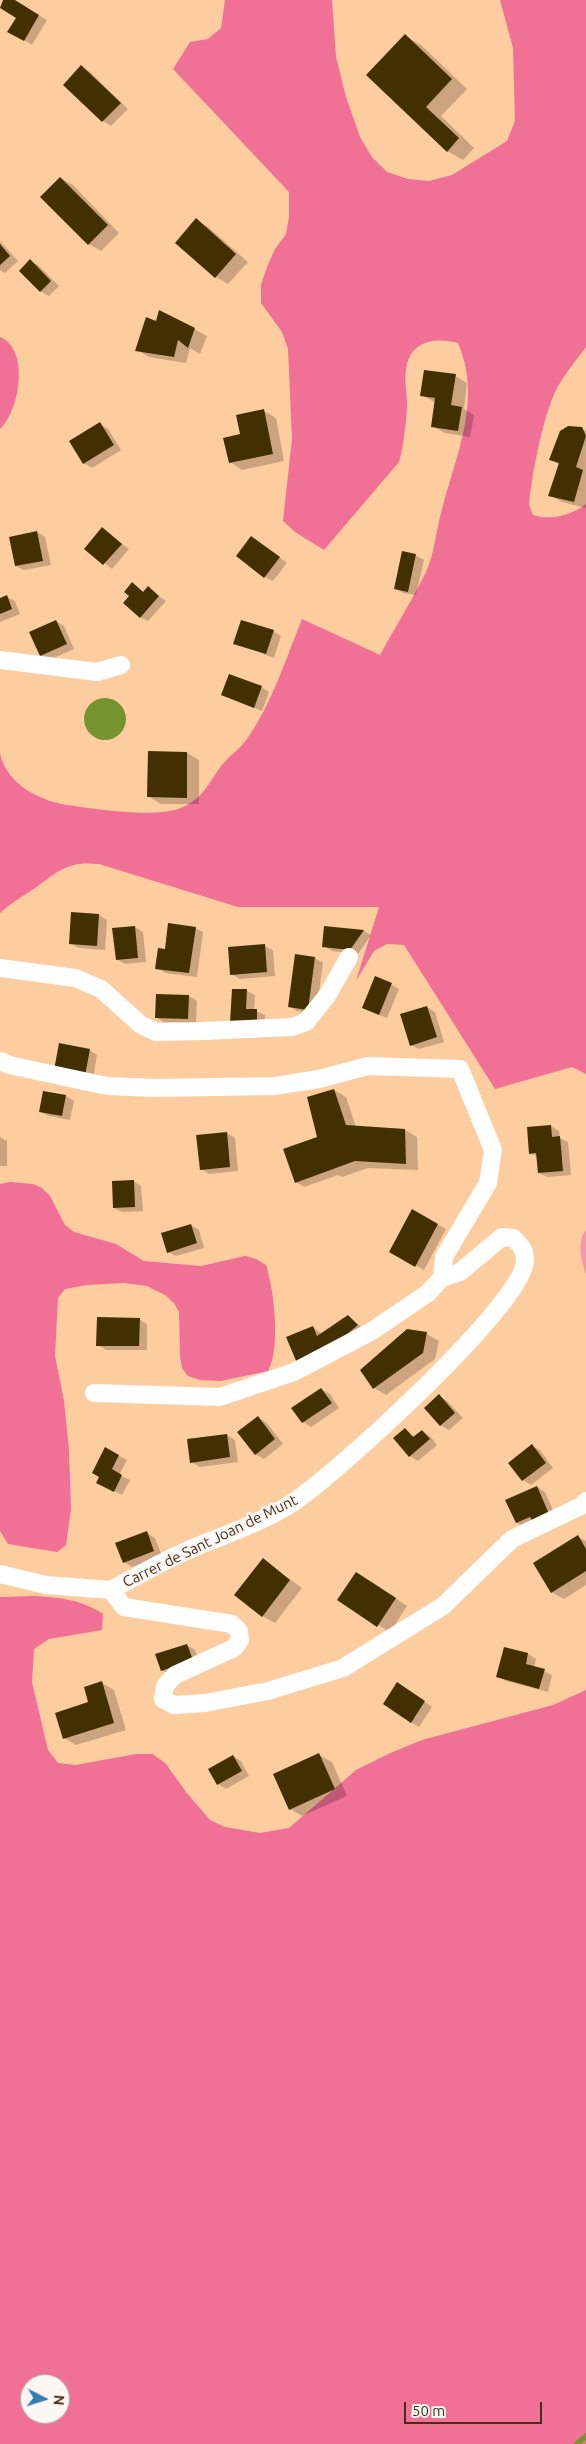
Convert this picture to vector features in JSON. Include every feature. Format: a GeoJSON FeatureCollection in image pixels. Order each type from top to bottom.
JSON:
{"type":"FeatureCollection","features":[{"type":"Feature","properties":{"kind":"street"},"geometry":{"type":"LineString","coordinates":[[0,660],[97,672],[121,665]]}},
{"type":"Feature","properties":{"kind":"street"},"geometry":{"type":"LineString","coordinates":[[0,968],[75,978],[101,989],[141,1026],[156,1032],[204,1031],[292,1027],[306,1022],[327,996],[349,957]]}},
{"type":"Feature","properties":{"kind":"street"},"geometry":{"type":"LineString","coordinates":[[0,1061],[9,1065],[107,1086],[155,1088],[275,1086],[319,1079],[368,1066],[460,1069],[493,1150],[488,1183],[444,1256],[442,1278],[428,1293],[372,1331],[294,1372],[220,1397],[94,1393]]}},
{"type":"Feature","properties":{"kind":"street","name":"Carrer de Sant Joan de Munt"},"geometry":{"type":"LineString","coordinates":[[442,1278],[460,1272],[502,1237],[513,1238],[522,1247],[526,1261],[519,1278],[462,1350],[340,1465],[289,1505],[236,1531],[180,1554],[111,1590],[124,1607],[232,1624],[239,1631],[240,1640],[234,1648],[175,1676],[166,1686],[162,1698],[174,1705],[205,1703],[268,1691],[343,1668],[443,1606],[512,1540],[581,1506],[586,1501]]}},
{"type":"Feature","properties":{"kind":"street"},"geometry":{"type":"LineString","coordinates":[[0,1574],[46,1585],[111,1590]]}},
{"type":"Feature","properties":{"kind":"shaded area"},"geometry":{"type":"Polygon","coordinates":[[[225,0],[332,0],[336,57],[346,97],[360,137],[372,157],[387,172],[408,179],[429,181],[452,175],[507,141],[515,121],[513,48],[500,0],[586,0],[586,347],[557,388],[552,400],[539,445],[529,505],[533,515],[554,517],[568,514],[586,504],[586,1074],[572,1067],[495,1089],[404,945],[387,944],[374,951],[356,981],[379,907],[238,907],[99,864],[88,863],[64,868],[0,913],[0,753],[3,764],[16,781],[34,794],[56,803],[109,811],[143,813],[172,811],[190,803],[205,790],[221,766],[244,743],[256,725],[278,680],[302,619],[380,655],[429,565],[441,513],[459,450],[467,407],[468,386],[465,364],[458,343],[432,341],[424,343],[412,353],[408,360],[405,378],[406,419],[399,462],[324,550],[295,532],[283,521],[292,439],[288,349],[282,332],[261,303],[261,285],[275,249],[286,234],[289,217],[289,192],[173,69],[190,42],[208,39],[221,28],[225,0]]]}},
{"type":"Feature","properties":{"kind":"shaded area"},"geometry":{"type":"Polygon","coordinates":[[[0,337],[9,344],[15,354],[19,381],[13,409],[0,429],[0,337]]]}},
{"type":"Feature","properties":{"kind":"shaded area"},"geometry":{"type":"Polygon","coordinates":[[[105,698],[120,704],[126,719],[120,734],[105,740],[90,734],[84,719],[90,704],[105,698]]]}},
{"type":"Feature","properties":{"kind":"shaded area"},"geometry":{"type":"Polygon","coordinates":[[[10,1182],[33,1184],[42,1188],[50,1196],[65,1225],[74,1232],[116,1244],[144,1261],[201,1266],[245,1256],[256,1259],[266,1265],[274,1303],[274,1348],[268,1371],[221,1381],[200,1380],[188,1376],[182,1368],[179,1312],[174,1303],[165,1295],[147,1286],[124,1283],[87,1285],[65,1289],[58,1298],[55,1356],[64,1401],[69,1450],[71,1509],[66,1545],[57,1552],[8,1544],[0,1531],[0,1184],[10,1182]]]}},
{"type":"Feature","properties":{"kind":"shaded area"},"geometry":{"type":"Polygon","coordinates":[[[586,1230],[586,1275],[582,1258],[581,1240],[586,1230]]]}},
{"type":"Feature","properties":{"kind":"shaded area"},"geometry":{"type":"Polygon","coordinates":[[[34,1596],[61,1599],[87,1605],[103,1614],[102,1630],[49,1639],[34,1649],[32,1682],[48,1750],[58,1763],[76,1765],[136,1754],[153,1754],[166,1764],[186,1792],[210,1820],[225,1827],[260,1833],[289,1828],[356,1770],[388,1754],[422,1740],[553,1705],[586,1690],[586,2444],[0,2444],[0,1597],[34,1596]]]}},
{"type":"Feature","properties":{"kind":"building"},"geometry":{"type":"Polygon","coordinates":[[[3,0],[15,0],[39,15],[24,41],[7,32],[16,18],[0,8],[3,0]]]}},
{"type":"Feature","properties":{"kind":"building"},"geometry":{"type":"Polygon","coordinates":[[[405,34],[452,79],[426,107],[459,138],[447,152],[366,75],[405,34]]]}},
{"type":"Feature","properties":{"kind":"building"},"geometry":{"type":"Polygon","coordinates":[[[81,65],[121,103],[102,122],[63,85],[81,65]]]}},
{"type":"Feature","properties":{"kind":"building"},"geometry":{"type":"Polygon","coordinates":[[[60,177],[108,225],[88,245],[40,197],[60,177]]]}},
{"type":"Feature","properties":{"kind":"building"},"geometry":{"type":"Polygon","coordinates":[[[196,218],[236,254],[215,278],[175,243],[196,218]]]}},
{"type":"Feature","properties":{"kind":"building"},"geometry":{"type":"Polygon","coordinates":[[[0,244],[10,256],[0,265],[0,244]]]}},
{"type":"Feature","properties":{"kind":"building"},"geometry":{"type":"Polygon","coordinates":[[[30,259],[51,281],[40,292],[19,271],[30,259]]]}},
{"type":"Feature","properties":{"kind":"building"},"geometry":{"type":"Polygon","coordinates":[[[159,310],[195,328],[188,348],[178,340],[174,357],[135,351],[146,317],[156,321],[159,310]]]}},
{"type":"Feature","properties":{"kind":"building"},"geometry":{"type":"Polygon","coordinates":[[[424,370],[456,374],[451,405],[462,407],[458,431],[431,427],[435,398],[420,396],[424,370]]]}},
{"type":"Feature","properties":{"kind":"building"},"geometry":{"type":"Polygon","coordinates":[[[264,409],[273,454],[229,463],[223,438],[240,434],[236,415],[264,409]]]}},
{"type":"Feature","properties":{"kind":"building"},"geometry":{"type":"Polygon","coordinates":[[[100,422],[114,445],[83,464],[69,441],[100,422]]]}},
{"type":"Feature","properties":{"kind":"building"},"geometry":{"type":"Polygon","coordinates":[[[568,426],[582,427],[586,436],[576,467],[583,470],[574,502],[548,496],[559,463],[549,460],[560,431],[568,426]]]}},
{"type":"Feature","properties":{"kind":"building"},"geometry":{"type":"Polygon","coordinates":[[[102,527],[122,544],[103,565],[84,549],[102,527]]]}},
{"type":"Feature","properties":{"kind":"building"},"geometry":{"type":"Polygon","coordinates":[[[37,531],[43,561],[15,566],[9,537],[37,531]]]}},
{"type":"Feature","properties":{"kind":"building"},"geometry":{"type":"Polygon","coordinates":[[[251,536],[280,557],[264,578],[236,556],[251,536]]]}},
{"type":"Feature","properties":{"kind":"building"},"geometry":{"type":"Polygon","coordinates":[[[402,551],[416,554],[408,592],[394,589],[402,551]]]}},
{"type":"Feature","properties":{"kind":"building"},"geometry":{"type":"Polygon","coordinates":[[[132,582],[143,592],[148,586],[159,596],[140,618],[123,603],[129,596],[124,592],[132,582]]]}},
{"type":"Feature","properties":{"kind":"building"},"geometry":{"type":"Polygon","coordinates":[[[7,595],[12,609],[0,614],[0,598],[7,595]]]}},
{"type":"Feature","properties":{"kind":"building"},"geometry":{"type":"Polygon","coordinates":[[[56,620],[67,644],[40,656],[29,632],[56,620]]]}},
{"type":"Feature","properties":{"kind":"building"},"geometry":{"type":"Polygon","coordinates":[[[241,620],[274,630],[266,654],[233,644],[241,620]]]}},
{"type":"Feature","properties":{"kind":"building"},"geometry":{"type":"Polygon","coordinates":[[[229,674],[262,686],[254,708],[221,695],[229,674]]]}},
{"type":"Feature","properties":{"kind":"building"},"geometry":{"type":"Polygon","coordinates":[[[148,751],[187,752],[187,798],[147,797],[148,751]]]}},
{"type":"Feature","properties":{"kind":"building"},"geometry":{"type":"Polygon","coordinates":[[[71,912],[99,914],[97,946],[69,944],[71,912]]]}},
{"type":"Feature","properties":{"kind":"building"},"geometry":{"type":"Polygon","coordinates":[[[168,923],[196,927],[189,973],[155,969],[158,948],[165,949],[168,923]]]}},
{"type":"Feature","properties":{"kind":"building"},"geometry":{"type":"Polygon","coordinates":[[[135,926],[138,958],[116,960],[112,928],[135,926]]]}},
{"type":"Feature","properties":{"kind":"building"},"geometry":{"type":"Polygon","coordinates":[[[324,926],[364,930],[350,950],[322,947],[324,926]]]}},
{"type":"Feature","properties":{"kind":"building"},"geometry":{"type":"Polygon","coordinates":[[[265,944],[267,972],[230,975],[228,947],[265,944]]]}},
{"type":"Feature","properties":{"kind":"building"},"geometry":{"type":"Polygon","coordinates":[[[295,954],[315,957],[308,1010],[288,1007],[295,954]]]}},
{"type":"Feature","properties":{"kind":"building"},"geometry":{"type":"Polygon","coordinates":[[[375,976],[392,983],[379,1015],[362,1008],[375,976]]]}},
{"type":"Feature","properties":{"kind":"building"},"geometry":{"type":"Polygon","coordinates":[[[232,989],[247,989],[246,1009],[257,1009],[257,1024],[230,1023],[232,989]]]}},
{"type":"Feature","properties":{"kind":"building"},"geometry":{"type":"Polygon","coordinates":[[[156,994],[189,995],[188,1019],[155,1018],[156,994]]]}},
{"type":"Feature","properties":{"kind":"building"},"geometry":{"type":"Polygon","coordinates":[[[427,1006],[437,1037],[410,1046],[400,1014],[427,1006]]]}},
{"type":"Feature","properties":{"kind":"building"},"geometry":{"type":"Polygon","coordinates":[[[59,1043],[90,1049],[85,1076],[54,1070],[59,1043]]]}},
{"type":"Feature","properties":{"kind":"building"},"geometry":{"type":"Polygon","coordinates":[[[334,1089],[346,1125],[405,1129],[406,1164],[355,1161],[295,1183],[283,1149],[317,1137],[307,1097],[334,1089]]]}},
{"type":"Feature","properties":{"kind":"building"},"geometry":{"type":"Polygon","coordinates":[[[43,1091],[66,1095],[62,1116],[39,1112],[43,1091]]]}},
{"type":"Feature","properties":{"kind":"building"},"geometry":{"type":"Polygon","coordinates":[[[551,1125],[552,1137],[560,1136],[563,1171],[538,1173],[536,1153],[529,1154],[527,1127],[551,1125]]]}},
{"type":"Feature","properties":{"kind":"building"},"geometry":{"type":"Polygon","coordinates":[[[227,1132],[230,1167],[200,1170],[196,1135],[227,1132]]]}},
{"type":"Feature","properties":{"kind":"building"},"geometry":{"type":"Polygon","coordinates":[[[134,1180],[135,1207],[113,1208],[112,1181],[134,1180]]]}},
{"type":"Feature","properties":{"kind":"building"},"geometry":{"type":"Polygon","coordinates":[[[412,1209],[438,1224],[415,1267],[389,1252],[412,1209]]]}},
{"type":"Feature","properties":{"kind":"building"},"geometry":{"type":"Polygon","coordinates":[[[191,1224],[197,1243],[167,1253],[161,1233],[191,1224]]]}},
{"type":"Feature","properties":{"kind":"building"},"geometry":{"type":"Polygon","coordinates":[[[348,1315],[358,1325],[324,1353],[297,1363],[286,1337],[313,1326],[317,1336],[348,1315]]]}},
{"type":"Feature","properties":{"kind":"building"},"geometry":{"type":"Polygon","coordinates":[[[97,1317],[140,1318],[139,1346],[96,1346],[97,1317]]]}},
{"type":"Feature","properties":{"kind":"building"},"geometry":{"type":"Polygon","coordinates":[[[407,1329],[427,1332],[423,1353],[373,1389],[360,1370],[407,1329]]]}},
{"type":"Feature","properties":{"kind":"building"},"geometry":{"type":"Polygon","coordinates":[[[321,1388],[332,1403],[302,1423],[291,1408],[321,1388]]]}},
{"type":"Feature","properties":{"kind":"building"},"geometry":{"type":"Polygon","coordinates":[[[439,1394],[455,1413],[440,1426],[424,1408],[439,1394]]]}},
{"type":"Feature","properties":{"kind":"building"},"geometry":{"type":"Polygon","coordinates":[[[258,1416],[275,1439],[255,1455],[237,1432],[258,1416]]]}},
{"type":"Feature","properties":{"kind":"building"},"geometry":{"type":"Polygon","coordinates":[[[405,1428],[413,1437],[422,1430],[430,1439],[409,1457],[393,1438],[405,1428]]]}},
{"type":"Feature","properties":{"kind":"building"},"geometry":{"type":"Polygon","coordinates":[[[227,1434],[230,1457],[190,1463],[187,1439],[227,1434]]]}},
{"type":"Feature","properties":{"kind":"building"},"geometry":{"type":"Polygon","coordinates":[[[532,1444],[546,1463],[522,1481],[508,1463],[532,1444]]]}},
{"type":"Feature","properties":{"kind":"building"},"geometry":{"type":"Polygon","coordinates":[[[105,1447],[119,1455],[112,1469],[122,1475],[114,1492],[96,1483],[99,1477],[92,1473],[105,1447]]]}},
{"type":"Feature","properties":{"kind":"building"},"geometry":{"type":"Polygon","coordinates":[[[537,1486],[549,1514],[533,1522],[530,1517],[516,1523],[505,1500],[537,1486]]]}},
{"type":"Feature","properties":{"kind":"building"},"geometry":{"type":"Polygon","coordinates":[[[147,1531],[154,1551],[123,1563],[115,1543],[147,1531]]]}},
{"type":"Feature","properties":{"kind":"building"},"geometry":{"type":"Polygon","coordinates":[[[578,1535],[586,1549],[586,1571],[551,1593],[533,1563],[578,1535]]]}},
{"type":"Feature","properties":{"kind":"building"},"geometry":{"type":"Polygon","coordinates":[[[263,1558],[290,1580],[262,1617],[234,1595],[263,1558]]]}},
{"type":"Feature","properties":{"kind":"building"},"geometry":{"type":"Polygon","coordinates":[[[356,1572],[396,1598],[377,1627],[337,1600],[356,1572]]]}},
{"type":"Feature","properties":{"kind":"building"},"geometry":{"type":"Polygon","coordinates":[[[187,1644],[193,1660],[161,1671],[155,1654],[187,1644]]]}},
{"type":"Feature","properties":{"kind":"building"},"geometry":{"type":"Polygon","coordinates":[[[504,1647],[528,1653],[526,1664],[545,1669],[539,1689],[496,1677],[504,1647]]]}},
{"type":"Feature","properties":{"kind":"building"},"geometry":{"type":"Polygon","coordinates":[[[102,1681],[114,1723],[63,1739],[55,1713],[88,1702],[84,1687],[102,1681]]]}},
{"type":"Feature","properties":{"kind":"building"},"geometry":{"type":"Polygon","coordinates":[[[397,1682],[425,1701],[411,1723],[383,1704],[397,1682]]]}},
{"type":"Feature","properties":{"kind":"building"},"geometry":{"type":"Polygon","coordinates":[[[319,1753],[335,1789],[289,1810],[273,1774],[319,1753]]]}},
{"type":"Feature","properties":{"kind":"building"},"geometry":{"type":"Polygon","coordinates":[[[233,1755],[242,1771],[217,1785],[208,1769],[233,1755]]]}},
{"type":"Feature","properties":{"kind":"waterway"},"geometry":{"type":"LineString","coordinates":[[577,2444],[586,2436]]}}]}
